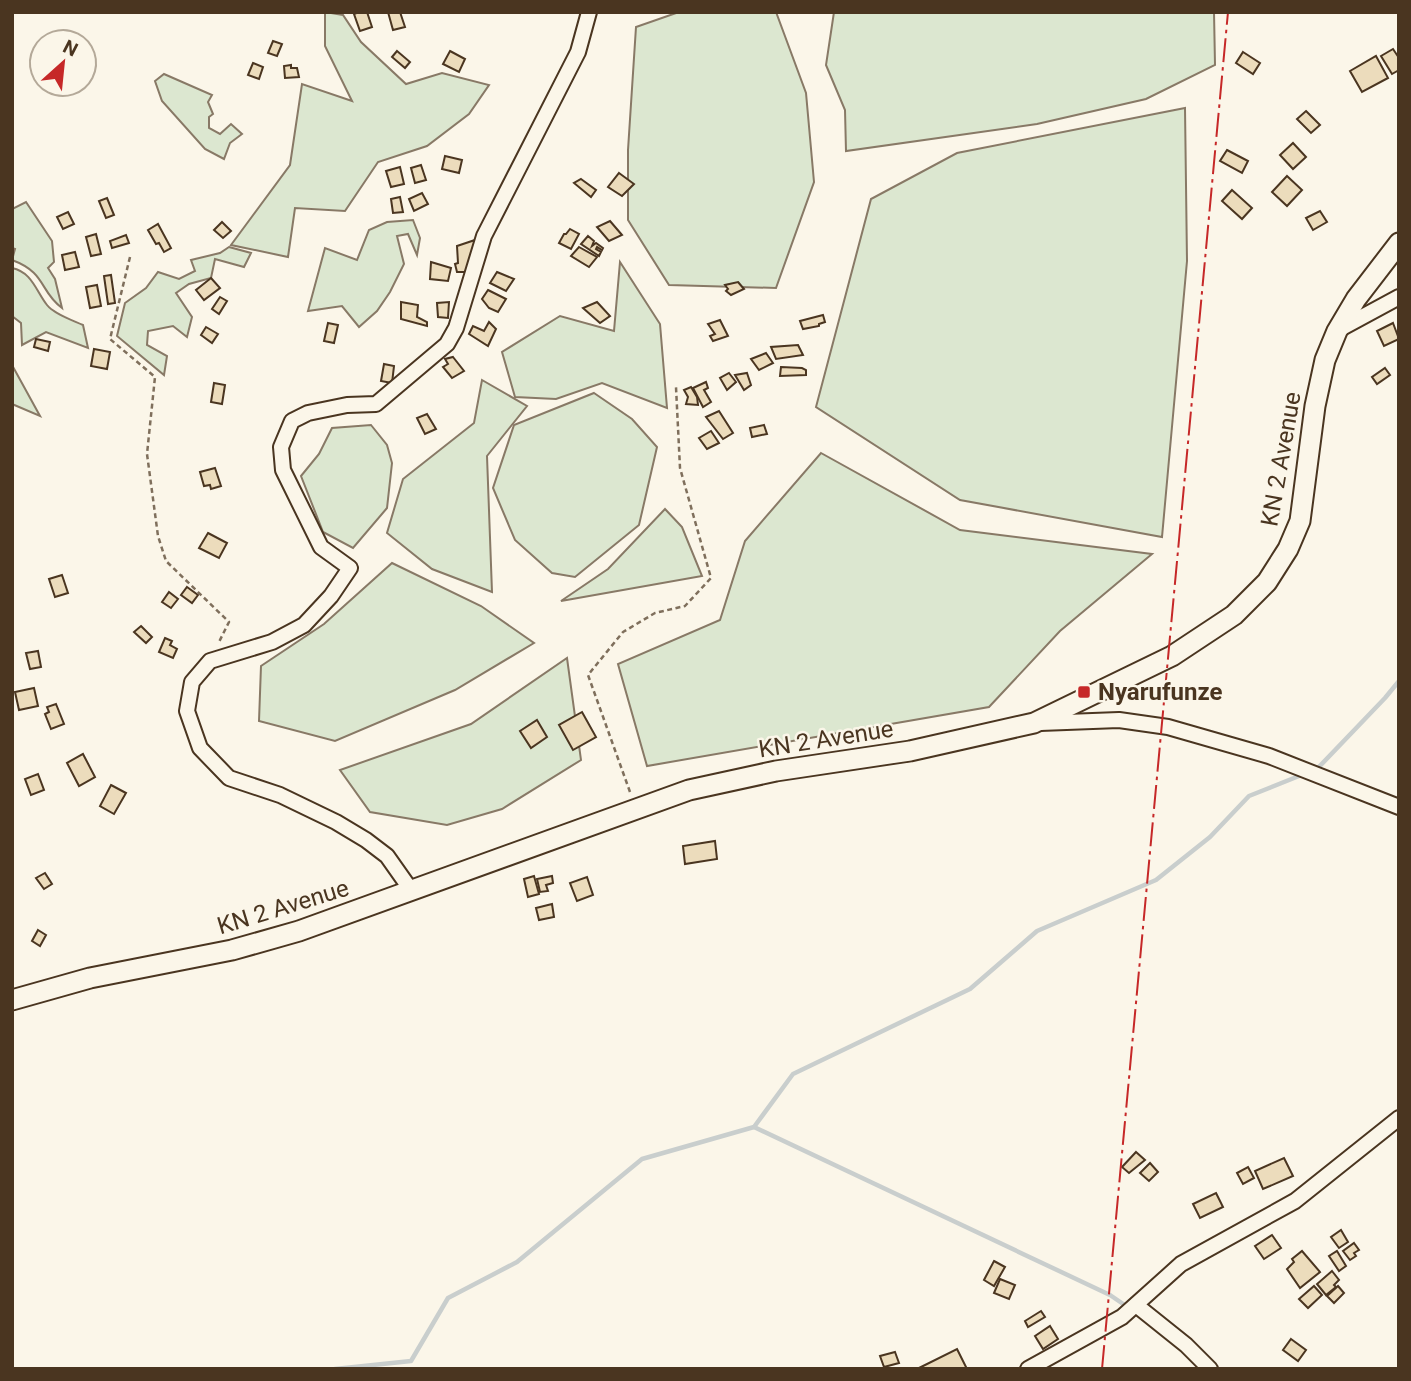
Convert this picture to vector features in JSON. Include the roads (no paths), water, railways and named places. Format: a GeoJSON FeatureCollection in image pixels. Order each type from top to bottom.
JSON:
{"type":"FeatureCollection","features":[{"type":"Feature","properties":{"kind":"main road","name":"KN 2 Avenue"},"geometry":{"type":"LineString","coordinates":[[12,1000],[90,978],[232,950],[299,931],[689,790],[776,771],[910,751],[1034,723],[1172,656],[1234,615],[1267,582],[1288,549],[1300,521],[1315,406],[1325,360],[1337,331],[1356,299],[1399,243]]}},
{"type":"Feature","properties":{"kind":"street"},"geometry":{"type":"LineString","coordinates":[[411,890],[387,856],[336,821],[280,795],[229,778],[200,748],[187,711],[192,682],[211,661],[272,642],[304,625],[331,596],[350,568],[321,547],[283,470],[281,447],[292,421],[308,413],[334,407],[376,404],[447,344],[459,317],[484,236],[578,52],[589,12]]}},
{"type":"Feature","properties":{"kind":"street"},"geometry":{"type":"LineString","coordinates":[[1337,331],[1399,297]]}},
{"type":"Feature","properties":{"kind":"street"},"geometry":{"type":"LineString","coordinates":[[1034,723],[1119,720],[1168,727],[1269,756],[1399,807]]}},
{"type":"Feature","properties":{"kind":"street"},"geometry":{"type":"LineString","coordinates":[[1028,1369],[1122,1317],[1181,1264],[1296,1201],[1399,1118]]}},
{"type":"Feature","properties":{"kind":"street"},"geometry":{"type":"LineString","coordinates":[[1136,1306],[1186,1345],[1210,1369]]}},
{"type":"Feature","properties":{"kind":"waterway"},"geometry":{"type":"LineString","coordinates":[[1316,770],[1399,681]]}},
{"type":"Feature","properties":{"kind":"waterway"},"geometry":{"type":"LineString","coordinates":[[754,1127],[793,1074],[970,989],[1037,931],[1156,880],[1210,837],[1249,796],[1304,774]]}},
{"type":"Feature","properties":{"kind":"waterway"},"geometry":{"type":"LineString","coordinates":[[335,1369],[411,1361],[448,1298],[517,1262],[642,1159],[754,1127],[1110,1295],[1129,1308]]}},
{"type":"Feature","properties":{"kind":"place","name":"Nyarufunze"},"geometry":{"type":"Point","coordinates":[1084,692]}}]}
